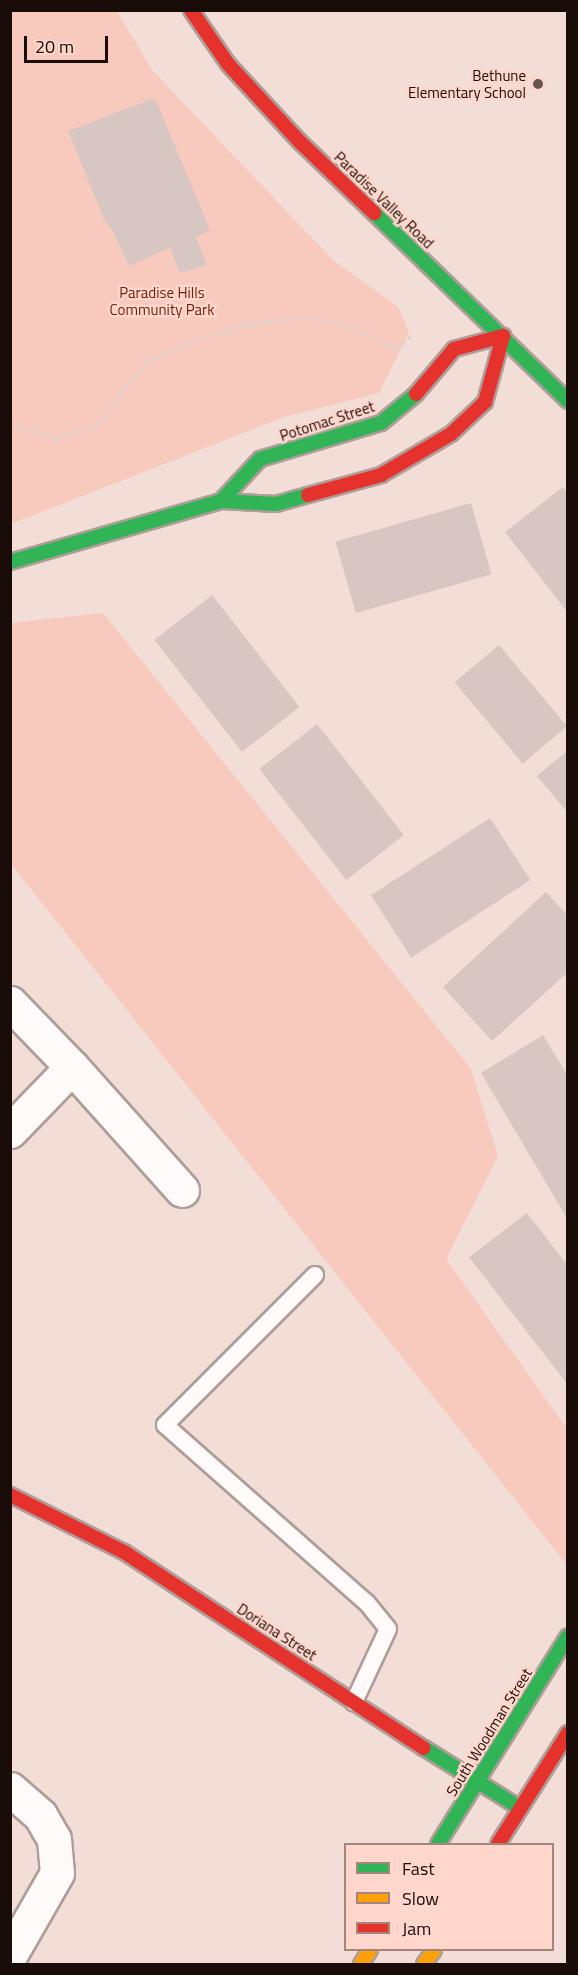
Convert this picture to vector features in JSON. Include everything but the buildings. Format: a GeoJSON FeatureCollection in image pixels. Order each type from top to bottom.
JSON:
{"type":"FeatureCollection","features":[{"type":"Feature","properties":{"kind":"street","name":"Paradise Valley Road"},"geometry":{"type":"LineString","coordinates":[[191,10],[228,64],[300,142],[567,400]]}},
{"type":"Feature","properties":{"kind":"street","name":"Potomac Street"},"geometry":{"type":"LineString","coordinates":[[221,501],[260,459],[381,423],[415,395],[454,349],[503,336]]}},
{"type":"Feature","properties":{"kind":"street"},"geometry":{"type":"LineString","coordinates":[[10,562],[221,501],[276,504],[381,475],[451,434],[485,402],[503,336]]}},
{"type":"Feature","properties":{"kind":"street"},"geometry":{"type":"LineString","coordinates":[[10,1003],[72,1067],[182,1190]]}},
{"type":"Feature","properties":{"kind":"street"},"geometry":{"type":"LineString","coordinates":[[10,1131],[72,1067]]}},
{"type":"Feature","properties":{"kind":"street","name":"Doriana Street"},"geometry":{"type":"LineString","coordinates":[[10,1495],[124,1552],[478,1783],[520,1808]]}},
{"type":"Feature","properties":{"kind":"street","name":"South Woodman Street"},"geometry":{"type":"LineString","coordinates":[[439,1843],[567,1636]]}},
{"type":"Feature","properties":{"kind":"street"},"geometry":{"type":"LineString","coordinates":[[499,1843],[567,1733]]}},
{"type":"Feature","properties":{"kind":"street"},"geometry":{"type":"LineString","coordinates":[[10,1789],[40,1815],[54,1839],[57,1873],[10,1955]]}},
{"type":"Feature","properties":{"kind":"street"},"geometry":{"type":"LineString","coordinates":[[360,1965],[369,1951]]}},
{"type":"Feature","properties":{"kind":"street"},"geometry":{"type":"LineString","coordinates":[[424,1965],[433,1951]]}},
{"type":"Feature","properties":{"kind":"lane"},"geometry":{"type":"LineString","coordinates":[[315,1275],[165,1425],[367,1603],[388,1629],[354,1702]]}},
{"type":"Feature","properties":{"kind":"path"},"geometry":{"type":"LineString","coordinates":[[10,424],[56,439],[98,426],[121,393],[149,361],[195,340],[247,325],[306,317],[344,325],[397,349],[413,335]]}},
{"type":"Feature","properties":{"kind":"green space","name":"Paradise Hills Community Park"},"geometry":{"type":"Polygon","coordinates":[[[11,11],[117,11],[152,70],[334,261],[398,307],[409,333],[379,393],[284,417],[11,524],[11,11]]]}},
{"type":"Feature","properties":{"kind":"green space"},"geometry":{"type":"Polygon","coordinates":[[[103,613],[471,1069],[498,1156],[446,1259],[567,1429],[567,1565],[11,864],[11,623],[103,613]]]}},
{"type":"Feature","properties":{"kind":"traffic: fast"},"geometry":{"type":"LineString","coordinates":[[374,213],[568,401]]}},
{"type":"Feature","properties":{"kind":"traffic: fast"},"geometry":{"type":"LineString","coordinates":[[221,501],[260,459],[381,423],[416,394]]}},
{"type":"Feature","properties":{"kind":"traffic: fast"},"geometry":{"type":"LineString","coordinates":[[10,562],[221,501],[276,504],[308,495]]}},
{"type":"Feature","properties":{"kind":"traffic: fast"},"geometry":{"type":"LineString","coordinates":[[439,1843],[568,1636]]}},
{"type":"Feature","properties":{"kind":"traffic: fast"},"geometry":{"type":"LineString","coordinates":[[424,1748],[520,1808]]}},
{"type":"Feature","properties":{"kind":"traffic: slow"},"geometry":{"type":"LineString","coordinates":[[361,1964],[369,1951]]}},
{"type":"Feature","properties":{"kind":"traffic: slow"},"geometry":{"type":"LineString","coordinates":[[424,1964],[433,1951]]}},
{"type":"Feature","properties":{"kind":"traffic: jam"},"geometry":{"type":"LineString","coordinates":[[191,10],[228,64],[300,142],[374,213]]}},
{"type":"Feature","properties":{"kind":"traffic: jam"},"geometry":{"type":"LineString","coordinates":[[416,394],[454,349],[503,336]]}},
{"type":"Feature","properties":{"kind":"traffic: jam"},"geometry":{"type":"LineString","coordinates":[[308,495],[381,475],[451,434],[485,402],[503,336]]}},
{"type":"Feature","properties":{"kind":"traffic: jam"},"geometry":{"type":"LineString","coordinates":[[10,1495],[124,1552],[424,1748]]}},
{"type":"Feature","properties":{"kind":"traffic: jam"},"geometry":{"type":"LineString","coordinates":[[499,1843],[568,1733]]}},
{"type":"Feature","properties":{"kind":"place","name":"Bethune Elementary School"},"geometry":{"type":"Point","coordinates":[538,84]}}]}
